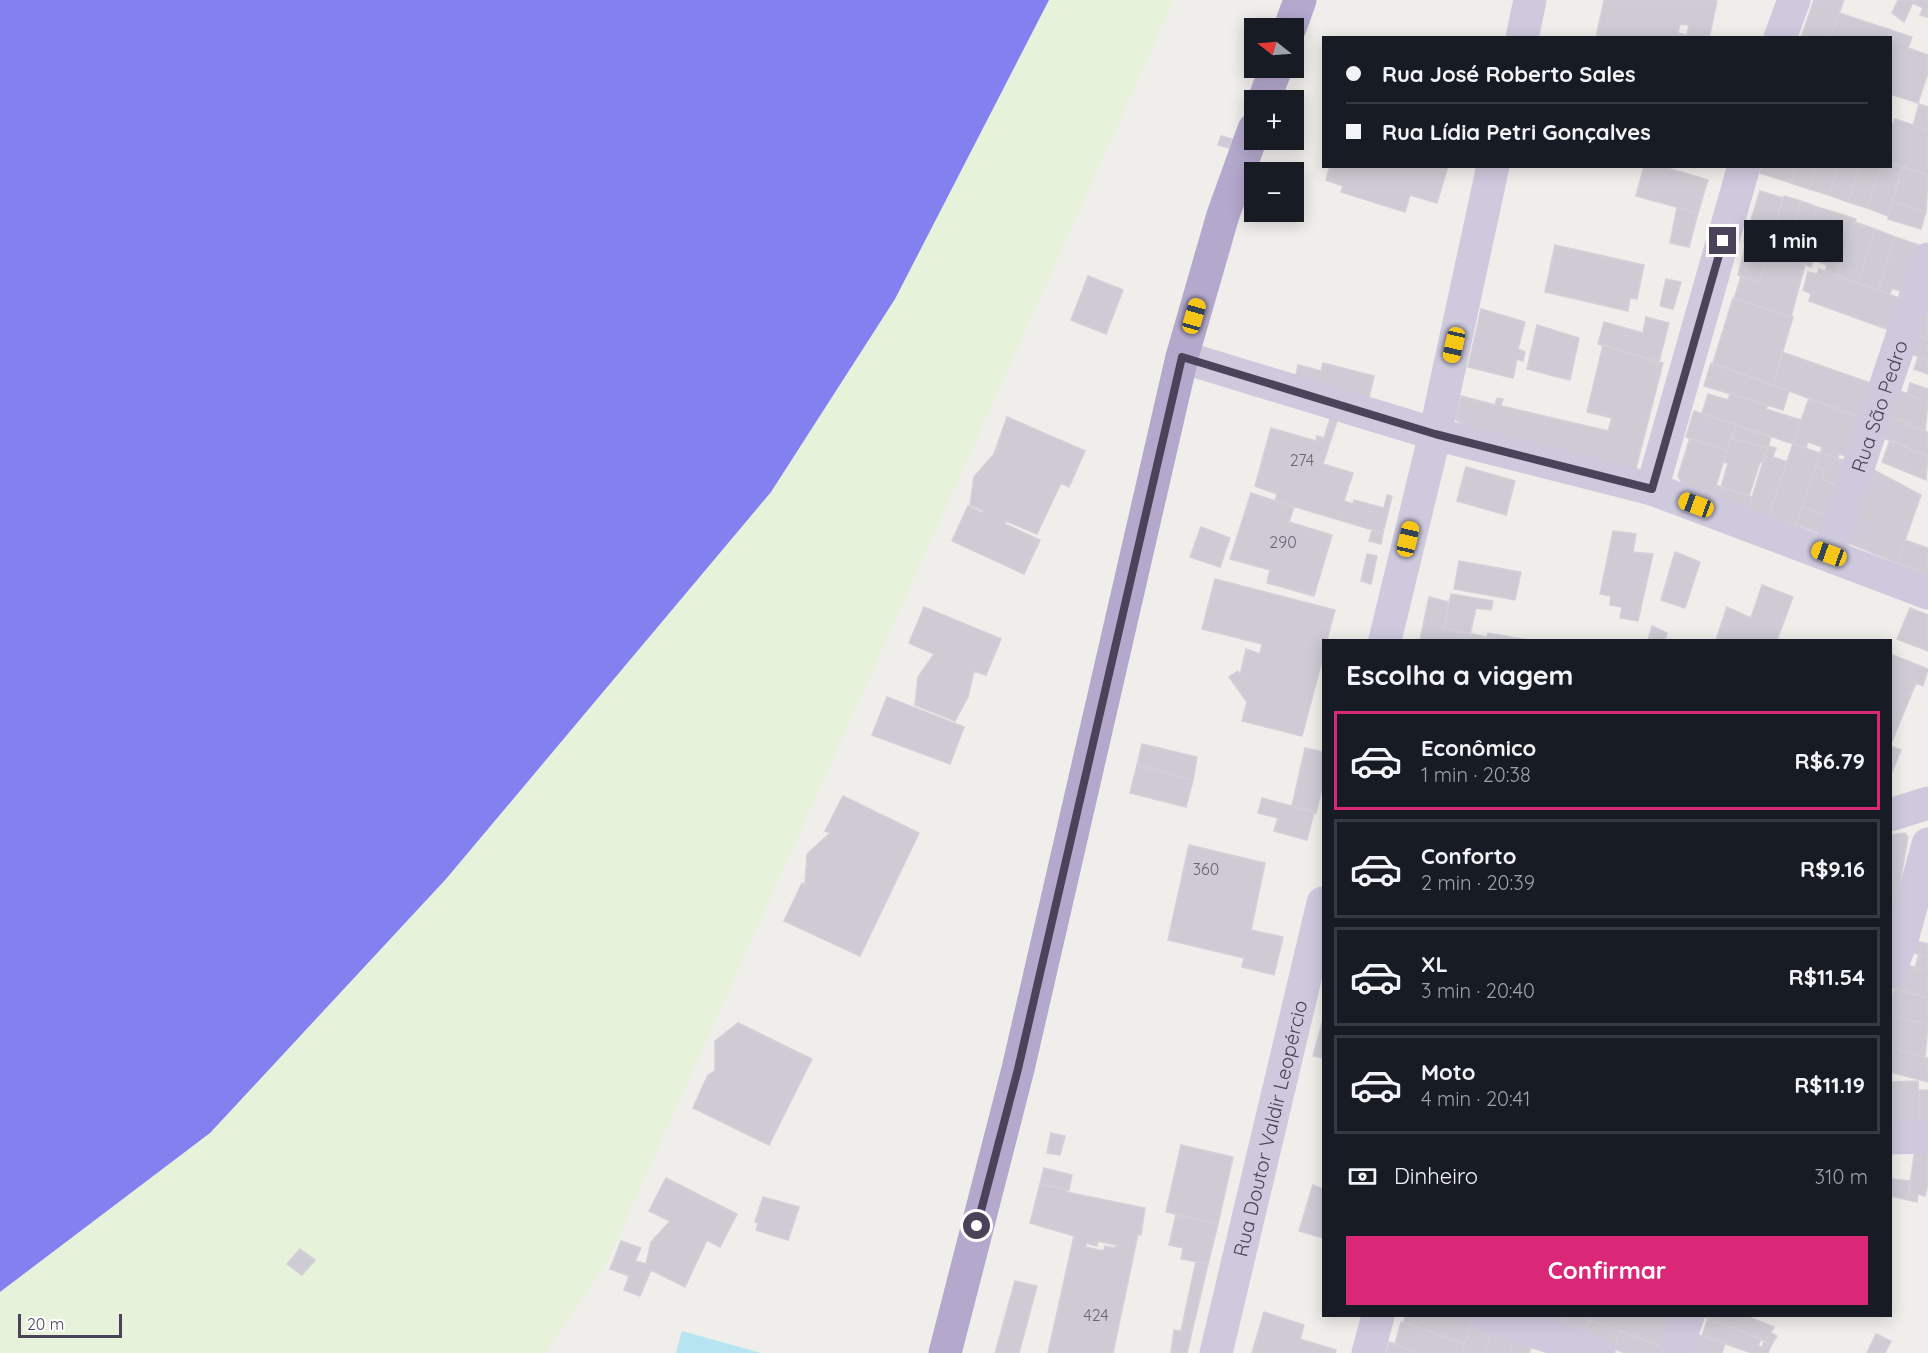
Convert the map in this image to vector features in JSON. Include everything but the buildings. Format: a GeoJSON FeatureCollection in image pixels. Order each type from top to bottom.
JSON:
{"type":"FeatureCollection","features":[{"type":"Feature","properties":{"kind":"main road"},"geometry":{"type":"LineString","coordinates":[[1294,18],[1300,0]]}},
{"type":"Feature","properties":{"kind":"main road"},"geometry":{"type":"LineString","coordinates":[[945,1353],[1018,1069],[1182,357],[1223,215],[1246,150]]}},
{"type":"Feature","properties":{"kind":"street"},"geometry":{"type":"LineString","coordinates":[[1522,36],[1530,0]]}},
{"type":"Feature","properties":{"kind":"street"},"geometry":{"type":"LineString","coordinates":[[1781,36],[1794,0]]}},
{"type":"Feature","properties":{"kind":"street"},"geometry":{"type":"LineString","coordinates":[[1385,639],[1435,434],[1493,168]]}},
{"type":"Feature","properties":{"kind":"street"},"geometry":{"type":"LineString","coordinates":[[1652,489],[1743,168]]}},
{"type":"Feature","properties":{"kind":"street","name":"Rua São Pedro"},"geometry":{"type":"LineString","coordinates":[[1829,554],[1928,260]]}},
{"type":"Feature","properties":{"kind":"street"},"geometry":{"type":"LineString","coordinates":[[1182,357],[1435,434],[1652,489],[1928,593]]}},
{"type":"Feature","properties":{"kind":"street"},"geometry":{"type":"LineString","coordinates":[[1892,814],[1928,803]]}},
{"type":"Feature","properties":{"kind":"street"},"geometry":{"type":"LineString","coordinates":[[1892,966],[1903,936],[1928,844]]}},
{"type":"Feature","properties":{"kind":"street","name":"Rua Doutor Valdir Leopércio"},"geometry":{"type":"LineString","coordinates":[[1216,1353],[1322,907]]}},
{"type":"Feature","properties":{"kind":"street"},"geometry":{"type":"LineString","coordinates":[[1892,1138],[1928,1137]]}},
{"type":"Feature","properties":{"kind":"street"},"geometry":{"type":"LineString","coordinates":[[1368,1353],[1378,1317]]}},
{"type":"Feature","properties":{"kind":"street"},"geometry":{"type":"LineString","coordinates":[[1489,1317],[1599,1353]]}},
{"type":"Feature","properties":{"kind":"street"},"geometry":{"type":"LineString","coordinates":[[1675,1353],[1688,1317]]}},
{"type":"Feature","properties":{"kind":"shaded area"},"geometry":{"type":"Polygon","coordinates":[[[0,0],[1049,0],[895,299],[771,492],[446,879],[210,1133],[0,1292],[0,0]]]}},
{"type":"Feature","properties":{"kind":"shaded area"},"geometry":{"type":"Polygon","coordinates":[[[682,1331],[761,1353],[676,1353],[682,1331]]]}},
{"type":"Feature","properties":{"kind":"sand"},"geometry":{"type":"Polygon","coordinates":[[[1049,0],[1174,0],[607,1262],[545,1353],[0,1353],[0,1292],[210,1133],[446,879],[771,492],[895,299],[1049,0]]]}},
{"type":"Feature","properties":{"kind":"route"},"geometry":{"type":"LineString","coordinates":[[977,1226],[1018,1069],[1182,357],[1435,434],[1652,489],[1723,241]]}}]}
